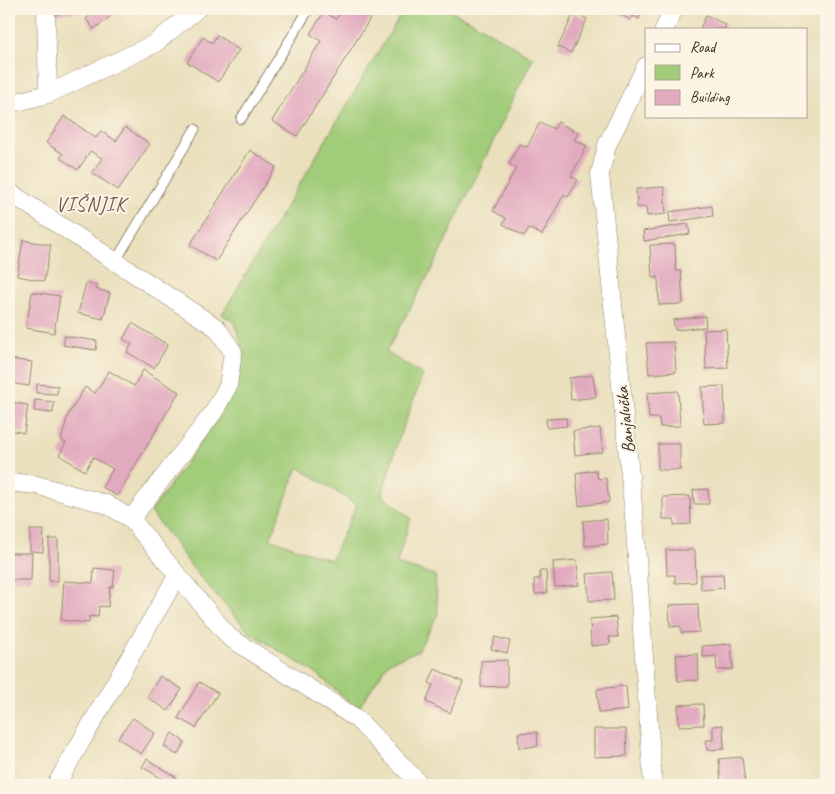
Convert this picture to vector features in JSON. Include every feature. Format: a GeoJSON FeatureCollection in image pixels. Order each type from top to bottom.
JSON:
{"type":"FeatureCollection","features":[{"type":"Feature","properties":{"kind":"street"},"geometry":{"type":"LineString","coordinates":[[46,9],[48,94]]}},
{"type":"Feature","properties":{"kind":"street"},"geometry":{"type":"LineString","coordinates":[[9,104],[48,94],[154,44],[197,9]]}},
{"type":"Feature","properties":{"kind":"street"},"geometry":{"type":"LineString","coordinates":[[664,28],[674,9]]}},
{"type":"Feature","properties":{"kind":"street","name":"Banjalučka"},"geometry":{"type":"LineString","coordinates":[[645,68],[607,145],[600,174],[634,516],[653,785]]}},
{"type":"Feature","properties":{"kind":"street"},"geometry":{"type":"LineString","coordinates":[[9,192],[217,328],[233,352],[228,386],[213,413],[131,519]]}},
{"type":"Feature","properties":{"kind":"street"},"geometry":{"type":"LineString","coordinates":[[9,482],[36,485],[106,504],[131,519],[228,637],[357,719],[421,785]]}},
{"type":"Feature","properties":{"kind":"street"},"geometry":{"type":"LineString","coordinates":[[56,785],[177,576]]}},
{"type":"Feature","properties":{"kind":"lane"},"geometry":{"type":"LineString","coordinates":[[241,120],[309,9]]}},
{"type":"Feature","properties":{"kind":"lane"},"geometry":{"type":"LineString","coordinates":[[115,262],[195,129]]}},
{"type":"Feature","properties":{"kind":"green space"},"geometry":{"type":"Polygon","coordinates":[[[404,9],[447,9],[475,23],[533,58],[435,263],[386,352],[423,375],[398,441],[382,495],[411,518],[396,564],[435,575],[438,614],[418,651],[389,662],[358,709],[317,674],[249,632],[195,571],[151,512],[222,412],[245,355],[234,322],[222,314],[404,9]],[[298,467],[270,539],[331,560],[357,505],[298,467]]]}},
{"type":"Feature","properties":{"kind":"building"},"geometry":{"type":"Polygon","coordinates":[[[55,9],[80,9],[80,12],[55,14],[55,9]]]}},
{"type":"Feature","properties":{"kind":"building"},"geometry":{"type":"Polygon","coordinates":[[[99,9],[114,9],[116,12],[94,29],[86,19],[99,9]]]}},
{"type":"Feature","properties":{"kind":"building"},"geometry":{"type":"Polygon","coordinates":[[[342,9],[376,9],[297,136],[272,121],[321,41],[310,34],[324,12],[336,19],[342,9]]]}},
{"type":"Feature","properties":{"kind":"building"},"geometry":{"type":"Polygon","coordinates":[[[617,9],[643,9],[639,19],[633,16],[631,20],[615,12],[617,9]]]}},
{"type":"Feature","properties":{"kind":"building"},"geometry":{"type":"Polygon","coordinates":[[[574,13],[587,19],[571,53],[558,47],[574,13]]]}},
{"type":"Feature","properties":{"kind":"building"},"geometry":{"type":"Polygon","coordinates":[[[706,15],[726,25],[724,28],[700,28],[706,15]]]}},
{"type":"Feature","properties":{"kind":"building"},"geometry":{"type":"Polygon","coordinates":[[[217,35],[239,50],[218,82],[187,62],[203,37],[212,43],[217,35]]]}},
{"type":"Feature","properties":{"kind":"building"},"geometry":{"type":"Polygon","coordinates":[[[64,116],[96,138],[101,131],[116,141],[125,127],[150,144],[118,190],[92,173],[102,158],[90,151],[78,170],[60,158],[63,154],[46,143],[64,116]]]}},
{"type":"Feature","properties":{"kind":"building"},"geometry":{"type":"Polygon","coordinates":[[[540,122],[554,129],[558,122],[578,133],[574,140],[587,146],[571,176],[578,180],[568,197],[564,194],[542,235],[529,228],[524,236],[503,224],[506,218],[493,211],[516,168],[509,164],[519,144],[527,147],[540,122]]]}},
{"type":"Feature","properties":{"kind":"building"},"geometry":{"type":"Polygon","coordinates":[[[250,150],[276,167],[216,261],[190,245],[250,150]]]}},
{"type":"Feature","properties":{"kind":"building"},"geometry":{"type":"Polygon","coordinates":[[[664,187],[666,214],[647,216],[646,207],[637,207],[636,189],[664,187]]]}},
{"type":"Feature","properties":{"kind":"building"},"geometry":{"type":"Polygon","coordinates":[[[712,206],[713,216],[670,222],[669,212],[712,206]]]}},
{"type":"Feature","properties":{"kind":"building"},"geometry":{"type":"Polygon","coordinates":[[[688,224],[690,234],[644,241],[643,231],[688,224]]]}},
{"type":"Feature","properties":{"kind":"building"},"geometry":{"type":"Polygon","coordinates":[[[23,240],[51,245],[44,281],[17,276],[23,240]]]}},
{"type":"Feature","properties":{"kind":"building"},"geometry":{"type":"Polygon","coordinates":[[[675,244],[676,271],[681,271],[683,304],[659,305],[658,277],[652,278],[650,245],[675,244]]]}},
{"type":"Feature","properties":{"kind":"building"},"geometry":{"type":"Polygon","coordinates":[[[86,283],[97,285],[96,289],[110,293],[103,319],[78,313],[86,283]]]}},
{"type":"Feature","properties":{"kind":"building"},"geometry":{"type":"Polygon","coordinates":[[[32,292],[60,296],[54,333],[26,328],[32,292]]]}},
{"type":"Feature","properties":{"kind":"building"},"geometry":{"type":"Polygon","coordinates":[[[705,316],[706,327],[675,330],[673,320],[705,316]]]}},
{"type":"Feature","properties":{"kind":"building"},"geometry":{"type":"Polygon","coordinates":[[[132,323],[168,345],[154,368],[127,352],[132,344],[123,339],[132,323]]]}},
{"type":"Feature","properties":{"kind":"building"},"geometry":{"type":"Polygon","coordinates":[[[726,329],[728,368],[706,369],[704,330],[726,329]]]}},
{"type":"Feature","properties":{"kind":"building"},"geometry":{"type":"Polygon","coordinates":[[[65,336],[97,341],[96,350],[63,345],[65,336]]]}},
{"type":"Feature","properties":{"kind":"building"},"geometry":{"type":"Polygon","coordinates":[[[674,342],[676,372],[649,374],[646,343],[674,342]]]}},
{"type":"Feature","properties":{"kind":"building"},"geometry":{"type":"Polygon","coordinates":[[[9,359],[32,362],[29,386],[9,383],[9,359]]]}},
{"type":"Feature","properties":{"kind":"building"},"geometry":{"type":"Polygon","coordinates":[[[143,370],[179,392],[117,496],[102,487],[113,469],[93,457],[85,471],[59,455],[66,443],[61,440],[68,415],[85,387],[95,393],[109,371],[134,386],[143,370]]]}},
{"type":"Feature","properties":{"kind":"building"},"geometry":{"type":"Polygon","coordinates":[[[593,375],[596,397],[571,400],[569,378],[593,375]]]}},
{"type":"Feature","properties":{"kind":"building"},"geometry":{"type":"Polygon","coordinates":[[[37,384],[58,386],[57,394],[36,393],[37,384]]]}},
{"type":"Feature","properties":{"kind":"building"},"geometry":{"type":"Polygon","coordinates":[[[724,386],[725,423],[704,424],[702,387],[724,386]]]}},
{"type":"Feature","properties":{"kind":"building"},"geometry":{"type":"Polygon","coordinates":[[[678,391],[680,426],[660,427],[659,418],[649,418],[647,393],[678,391]]]}},
{"type":"Feature","properties":{"kind":"building"},"geometry":{"type":"Polygon","coordinates":[[[35,400],[54,402],[53,413],[34,411],[35,400]]]}},
{"type":"Feature","properties":{"kind":"building"},"geometry":{"type":"Polygon","coordinates":[[[9,402],[28,405],[24,433],[9,430],[9,402]]]}},
{"type":"Feature","properties":{"kind":"building"},"geometry":{"type":"Polygon","coordinates":[[[566,418],[567,426],[547,428],[546,419],[566,418]]]}},
{"type":"Feature","properties":{"kind":"building"},"geometry":{"type":"Polygon","coordinates":[[[600,428],[603,452],[575,455],[573,431],[600,428]]]}},
{"type":"Feature","properties":{"kind":"building"},"geometry":{"type":"Polygon","coordinates":[[[658,444],[680,444],[680,470],[658,470],[658,444]]]}},
{"type":"Feature","properties":{"kind":"building"},"geometry":{"type":"Polygon","coordinates":[[[596,470],[598,479],[606,478],[609,502],[579,506],[576,473],[596,470]]]}},
{"type":"Feature","properties":{"kind":"building"},"geometry":{"type":"Polygon","coordinates":[[[708,489],[709,504],[694,504],[693,490],[708,489]]]}},
{"type":"Feature","properties":{"kind":"building"},"geometry":{"type":"Polygon","coordinates":[[[690,496],[691,524],[674,525],[674,519],[663,519],[663,497],[690,496]]]}},
{"type":"Feature","properties":{"kind":"building"},"geometry":{"type":"Polygon","coordinates":[[[607,519],[608,544],[585,546],[583,521],[607,519]]]}},
{"type":"Feature","properties":{"kind":"building"},"geometry":{"type":"Polygon","coordinates":[[[30,530],[44,530],[43,552],[30,551],[30,530]]]}},
{"type":"Feature","properties":{"kind":"building"},"geometry":{"type":"Polygon","coordinates":[[[49,539],[58,539],[58,581],[49,581],[49,539]]]}},
{"type":"Feature","properties":{"kind":"building"},"geometry":{"type":"Polygon","coordinates":[[[666,550],[695,550],[696,582],[675,583],[675,575],[667,575],[666,550]]]}},
{"type":"Feature","properties":{"kind":"building"},"geometry":{"type":"Polygon","coordinates":[[[9,553],[32,553],[31,580],[9,580],[9,553]]]}},
{"type":"Feature","properties":{"kind":"building"},"geometry":{"type":"Polygon","coordinates":[[[577,560],[579,585],[555,587],[553,562],[577,560]]]}},
{"type":"Feature","properties":{"kind":"building"},"geometry":{"type":"Polygon","coordinates":[[[94,568],[115,570],[113,587],[110,587],[108,607],[99,606],[98,617],[89,616],[89,623],[61,620],[64,581],[93,583],[94,568]]]}},
{"type":"Feature","properties":{"kind":"building"},"geometry":{"type":"Polygon","coordinates":[[[540,571],[546,571],[547,593],[535,594],[534,579],[540,579],[540,571]]]}},
{"type":"Feature","properties":{"kind":"building"},"geometry":{"type":"Polygon","coordinates":[[[612,572],[614,600],[589,601],[587,574],[612,572]]]}},
{"type":"Feature","properties":{"kind":"building"},"geometry":{"type":"Polygon","coordinates":[[[723,574],[724,588],[701,590],[700,575],[723,574]]]}},
{"type":"Feature","properties":{"kind":"building"},"geometry":{"type":"Polygon","coordinates":[[[698,604],[699,632],[681,633],[681,626],[670,627],[669,605],[698,604]]]}},
{"type":"Feature","properties":{"kind":"building"},"geometry":{"type":"Polygon","coordinates":[[[616,617],[618,637],[609,637],[610,644],[591,646],[590,619],[616,617]]]}},
{"type":"Feature","properties":{"kind":"building"},"geometry":{"type":"Polygon","coordinates":[[[495,637],[510,641],[507,653],[491,649],[495,637]]]}},
{"type":"Feature","properties":{"kind":"building"},"geometry":{"type":"Polygon","coordinates":[[[731,644],[733,669],[717,670],[716,656],[703,657],[702,646],[731,644]]]}},
{"type":"Feature","properties":{"kind":"building"},"geometry":{"type":"Polygon","coordinates":[[[698,654],[699,680],[678,681],[676,655],[698,654]]]}},
{"type":"Feature","properties":{"kind":"building"},"geometry":{"type":"Polygon","coordinates":[[[507,660],[507,686],[481,687],[481,661],[507,660]]]}},
{"type":"Feature","properties":{"kind":"building"},"geometry":{"type":"Polygon","coordinates":[[[435,669],[463,682],[450,713],[426,702],[433,685],[429,683],[435,669]]]}},
{"type":"Feature","properties":{"kind":"building"},"geometry":{"type":"Polygon","coordinates":[[[160,676],[182,689],[168,711],[147,697],[160,676]]]}},
{"type":"Feature","properties":{"kind":"building"},"geometry":{"type":"Polygon","coordinates":[[[199,682],[218,693],[196,728],[178,718],[199,682]]]}},
{"type":"Feature","properties":{"kind":"building"},"geometry":{"type":"Polygon","coordinates":[[[626,686],[628,710],[599,713],[597,689],[626,686]]]}},
{"type":"Feature","properties":{"kind":"building"},"geometry":{"type":"Polygon","coordinates":[[[703,704],[704,725],[679,726],[678,705],[703,704]]]}},
{"type":"Feature","properties":{"kind":"building"},"geometry":{"type":"Polygon","coordinates":[[[133,718],[155,733],[141,754],[118,738],[133,718]]]}},
{"type":"Feature","properties":{"kind":"building"},"geometry":{"type":"Polygon","coordinates":[[[723,725],[724,749],[707,750],[706,740],[713,740],[713,726],[723,725]]]}},
{"type":"Feature","properties":{"kind":"building"},"geometry":{"type":"Polygon","coordinates":[[[594,729],[626,729],[627,756],[594,757],[594,729]]]}},
{"type":"Feature","properties":{"kind":"building"},"geometry":{"type":"Polygon","coordinates":[[[537,732],[538,746],[519,748],[518,733],[537,732]]]}},
{"type":"Feature","properties":{"kind":"building"},"geometry":{"type":"Polygon","coordinates":[[[172,733],[185,742],[177,755],[164,746],[172,733]]]}},
{"type":"Feature","properties":{"kind":"building"},"geometry":{"type":"Polygon","coordinates":[[[742,757],[745,784],[721,785],[719,759],[742,757]]]}},
{"type":"Feature","properties":{"kind":"building"},"geometry":{"type":"Polygon","coordinates":[[[147,759],[177,778],[173,785],[142,767],[147,759]]]}},
{"type":"Feature","properties":{"kind":"building"},"geometry":{"type":"Polygon","coordinates":[[[127,777],[140,785],[122,785],[127,777]]]}},
{"type":"Feature","properties":{"kind":"district","name":"VIŠNJIK"},"geometry":{"type":"Point","coordinates":[91,204]}}]}
